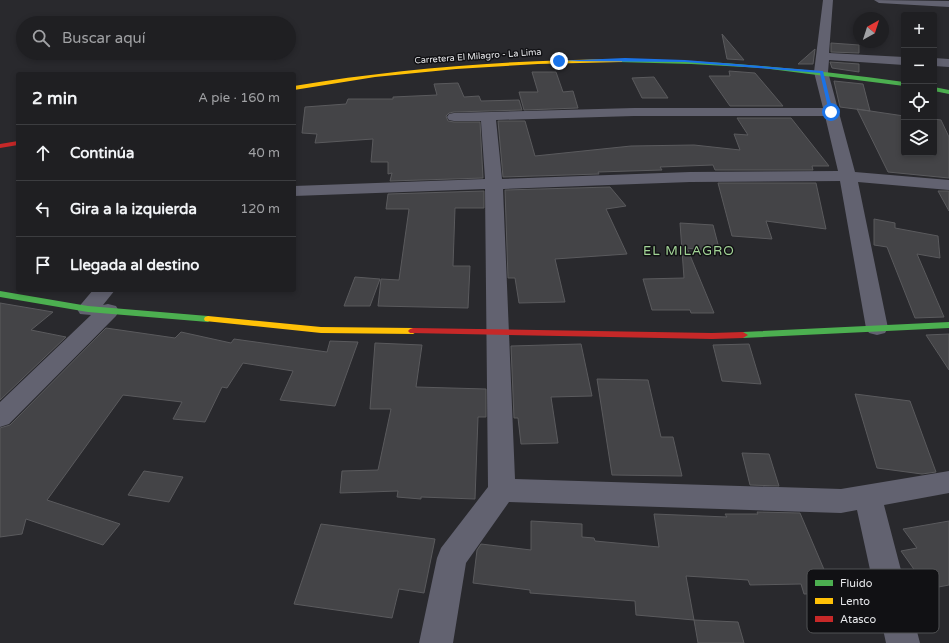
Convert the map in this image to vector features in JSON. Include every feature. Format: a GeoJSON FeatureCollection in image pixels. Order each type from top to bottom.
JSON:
{"type":"FeatureCollection","features":[{"type":"Feature","properties":{"kind":"main road","name":"Carretera El Milagro - La Lima"},"geometry":{"type":"LineString","coordinates":[[296,88],[379,74],[446,67],[625,59],[822,64],[901,83]]}},
{"type":"Feature","properties":{"kind":"main road"},"geometry":{"type":"LineString","coordinates":[[937,90],[949,92]]}},
{"type":"Feature","properties":{"kind":"main road"},"geometry":{"type":"LineString","coordinates":[[0,146],[16,143]]}},
{"type":"Feature","properties":{"kind":"main road"},"geometry":{"type":"LineString","coordinates":[[0,294],[100,303],[321,330],[712,336],[949,325]]}},
{"type":"Feature","properties":{"kind":"street"},"geometry":{"type":"LineString","coordinates":[[828,0],[822,64],[831,112],[848,176],[877,328]]}},
{"type":"Feature","properties":{"kind":"street"},"geometry":{"type":"LineString","coordinates":[[879,0],[949,4]]}},
{"type":"Feature","properties":{"kind":"street"},"geometry":{"type":"LineString","coordinates":[[822,64],[901,61]]}},
{"type":"Feature","properties":{"kind":"street"},"geometry":{"type":"LineString","coordinates":[[937,62],[949,63]]}},
{"type":"Feature","properties":{"kind":"street"},"geometry":{"type":"LineString","coordinates":[[454,116],[634,112],[831,112]]}},
{"type":"Feature","properties":{"kind":"street"},"geometry":{"type":"LineString","coordinates":[[436,643],[452,558],[502,490],[494,184],[488,116]]}},
{"type":"Feature","properties":{"kind":"street"},"geometry":{"type":"LineString","coordinates":[[296,191],[690,177],[848,176],[949,185]]}},
{"type":"Feature","properties":{"kind":"street"},"geometry":{"type":"LineString","coordinates":[[0,417],[100,303]]}},
{"type":"Feature","properties":{"kind":"street"},"geometry":{"type":"LineString","coordinates":[[502,490],[841,501],[949,482]]}},
{"type":"Feature","properties":{"kind":"street"},"geometry":{"type":"LineString","coordinates":[[868,496],[885,569]]}},
{"type":"Feature","properties":{"kind":"street"},"geometry":{"type":"LineString","coordinates":[[901,633],[903,643]]}},
{"type":"Feature","properties":{"kind":"building"},"geometry":{"type":"Polygon","coordinates":[[[722,34],[744,60],[727,59],[722,34]]]}},
{"type":"Feature","properties":{"kind":"building"},"geometry":{"type":"Polygon","coordinates":[[[831,43],[853,45],[853,48],[859,48],[859,53],[831,52],[831,43]]]}},
{"type":"Feature","properties":{"kind":"building"},"geometry":{"type":"Polygon","coordinates":[[[815,49],[813,64],[798,64],[815,49]]]}},
{"type":"Feature","properties":{"kind":"building"},"geometry":{"type":"Polygon","coordinates":[[[830,62],[859,64],[859,72],[832,68],[830,62]]]}},
{"type":"Feature","properties":{"kind":"building"},"geometry":{"type":"Polygon","coordinates":[[[729,71],[755,73],[783,106],[730,106],[709,76],[730,76],[729,71]]]}},
{"type":"Feature","properties":{"kind":"building"},"geometry":{"type":"Polygon","coordinates":[[[532,72],[556,72],[563,92],[573,91],[578,108],[524,110],[519,92],[538,92],[532,72]]]}},
{"type":"Feature","properties":{"kind":"building"},"geometry":{"type":"Polygon","coordinates":[[[654,77],[668,98],[642,98],[632,78],[654,77]]]}},
{"type":"Feature","properties":{"kind":"building"},"geometry":{"type":"Polygon","coordinates":[[[834,81],[863,84],[870,111],[840,107],[834,81]]]}},
{"type":"Feature","properties":{"kind":"building"},"geometry":{"type":"Polygon","coordinates":[[[458,83],[464,97],[479,96],[481,101],[519,100],[522,110],[454,112],[449,113],[446,116],[448,121],[480,122],[483,178],[390,181],[392,173],[388,174],[388,162],[371,162],[373,139],[315,143],[317,134],[302,133],[305,107],[346,104],[348,99],[393,99],[393,97],[437,95],[434,84],[458,83]]]}},
{"type":"Feature","properties":{"kind":"building"},"geometry":{"type":"Polygon","coordinates":[[[857,109],[901,116],[901,156],[937,156],[937,119],[941,120],[949,137],[949,178],[888,172],[857,109]]]}},
{"type":"Feature","properties":{"kind":"building"},"geometry":{"type":"Polygon","coordinates":[[[737,118],[791,118],[829,166],[812,166],[813,170],[715,170],[713,165],[660,167],[662,170],[598,172],[599,174],[503,177],[498,121],[525,121],[535,156],[631,146],[694,145],[740,150],[734,134],[748,135],[737,118]]]}},
{"type":"Feature","properties":{"kind":"building"},"geometry":{"type":"Polygon","coordinates":[[[718,183],[816,183],[826,229],[766,221],[772,239],[732,236],[718,183]]]}},
{"type":"Feature","properties":{"kind":"building"},"geometry":{"type":"Polygon","coordinates":[[[610,187],[626,206],[606,209],[627,254],[555,259],[565,302],[519,303],[515,278],[508,278],[505,190],[610,187]]]}},
{"type":"Feature","properties":{"kind":"building"},"geometry":{"type":"Polygon","coordinates":[[[484,191],[484,208],[455,208],[453,266],[470,266],[468,308],[378,306],[381,279],[399,280],[409,209],[386,209],[388,194],[484,191]]]}},
{"type":"Feature","properties":{"kind":"building"},"geometry":{"type":"Polygon","coordinates":[[[938,191],[949,191],[949,211],[938,191]]]}},
{"type":"Feature","properties":{"kind":"building"},"geometry":{"type":"Polygon","coordinates":[[[874,219],[895,223],[895,228],[938,236],[940,258],[917,254],[944,317],[915,318],[887,247],[874,245],[874,219]]]}},
{"type":"Feature","properties":{"kind":"building"},"geometry":{"type":"Polygon","coordinates":[[[680,223],[713,225],[720,252],[687,248],[714,313],[691,313],[690,310],[652,310],[643,279],[684,278],[680,223]]]}},
{"type":"Feature","properties":{"kind":"building"},"geometry":{"type":"Polygon","coordinates":[[[355,277],[380,279],[370,306],[344,306],[355,277]]]}},
{"type":"Feature","properties":{"kind":"building"},"geometry":{"type":"Polygon","coordinates":[[[0,303],[53,312],[31,330],[66,337],[0,400],[0,303]]]}},
{"type":"Feature","properties":{"kind":"building"},"geometry":{"type":"Polygon","coordinates":[[[106,328],[175,338],[181,332],[231,343],[234,339],[327,352],[330,341],[358,342],[335,406],[280,400],[293,371],[243,363],[227,388],[222,387],[205,422],[173,419],[182,402],[123,395],[47,500],[120,524],[103,545],[26,519],[22,534],[0,537],[0,428],[10,425],[106,328]]]}},
{"type":"Feature","properties":{"kind":"building"},"geometry":{"type":"Polygon","coordinates":[[[949,334],[949,370],[926,335],[949,334]]]}},
{"type":"Feature","properties":{"kind":"building"},"geometry":{"type":"Polygon","coordinates":[[[375,343],[422,345],[416,387],[486,389],[486,417],[478,417],[475,499],[421,497],[421,499],[397,497],[398,491],[340,493],[342,471],[378,470],[391,409],[370,409],[375,343]]]}},
{"type":"Feature","properties":{"kind":"building"},"geometry":{"type":"Polygon","coordinates":[[[581,344],[592,396],[551,397],[558,443],[521,444],[518,418],[514,418],[511,346],[581,344]]]}},
{"type":"Feature","properties":{"kind":"building"},"geometry":{"type":"Polygon","coordinates":[[[749,344],[761,384],[722,381],[713,345],[749,344]]]}},
{"type":"Feature","properties":{"kind":"building"},"geometry":{"type":"Polygon","coordinates":[[[597,379],[648,380],[661,437],[673,437],[682,476],[612,475],[597,379]]]}},
{"type":"Feature","properties":{"kind":"building"},"geometry":{"type":"Polygon","coordinates":[[[855,394],[910,401],[936,472],[922,474],[877,468],[855,394]]]}},
{"type":"Feature","properties":{"kind":"building"},"geometry":{"type":"Polygon","coordinates":[[[742,453],[769,454],[779,486],[750,485],[742,453]]]}},
{"type":"Feature","properties":{"kind":"building"},"geometry":{"type":"Polygon","coordinates":[[[144,471],[183,477],[169,502],[128,495],[144,471]]]}},
{"type":"Feature","properties":{"kind":"building"},"geometry":{"type":"Polygon","coordinates":[[[757,512],[800,513],[824,569],[807,569],[807,594],[804,594],[801,584],[750,585],[748,580],[686,576],[694,620],[636,615],[635,601],[530,593],[530,590],[473,583],[477,550],[481,544],[531,550],[531,521],[582,524],[582,537],[594,538],[595,541],[659,547],[654,514],[727,517],[725,514],[758,514],[757,512]]]}},
{"type":"Feature","properties":{"kind":"building"},"geometry":{"type":"Polygon","coordinates":[[[949,521],[949,585],[939,587],[939,569],[914,569],[901,551],[917,548],[903,529],[949,521]]]}},
{"type":"Feature","properties":{"kind":"building"},"geometry":{"type":"Polygon","coordinates":[[[321,524],[435,539],[424,593],[399,589],[392,618],[294,604],[321,524]]]}},
{"type":"Feature","properties":{"kind":"building"},"geometry":{"type":"Polygon","coordinates":[[[694,620],[738,622],[744,643],[698,643],[694,620]]]}},
{"type":"Feature","properties":{"kind":"traffic: fast"},"geometry":{"type":"LineString","coordinates":[[620,61],[727,64],[798,70],[901,84]]}},
{"type":"Feature","properties":{"kind":"traffic: fast"},"geometry":{"type":"LineString","coordinates":[[937,90],[949,92]]}},
{"type":"Feature","properties":{"kind":"traffic: fast"},"geometry":{"type":"LineString","coordinates":[[0,294],[88,309],[208,319]]}},
{"type":"Feature","properties":{"kind":"traffic: fast"},"geometry":{"type":"LineString","coordinates":[[743,335],[949,325]]}},
{"type":"Feature","properties":{"kind":"traffic: slow"},"geometry":{"type":"LineString","coordinates":[[296,88],[375,75],[456,67],[538,62],[620,61]]}},
{"type":"Feature","properties":{"kind":"traffic: slow"},"geometry":{"type":"LineString","coordinates":[[208,319],[321,330],[413,331]]}},
{"type":"Feature","properties":{"kind":"traffic: jam"},"geometry":{"type":"LineString","coordinates":[[0,146],[16,143]]}},
{"type":"Feature","properties":{"kind":"traffic: jam"},"geometry":{"type":"LineString","coordinates":[[413,331],[712,336],[743,335]]}},
{"type":"Feature","properties":{"kind":"district","name":"EL MILAGRO"},"geometry":{"type":"Point","coordinates":[689,250]}},
{"type":"Feature","properties":{"kind":"route"},"geometry":{"type":"LineString","coordinates":[[559,61],[625,59],[685,61],[741,64],[821,72],[831,112]]}}]}
